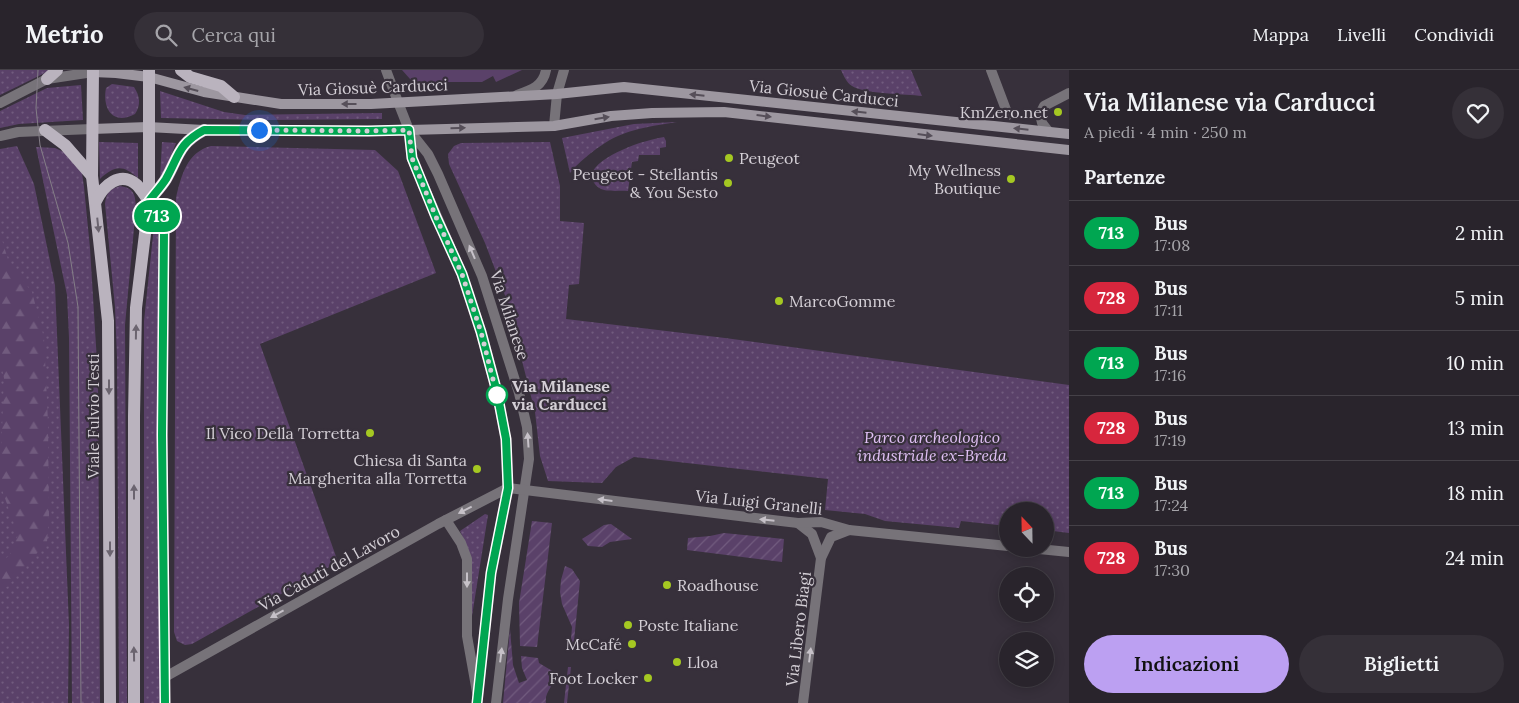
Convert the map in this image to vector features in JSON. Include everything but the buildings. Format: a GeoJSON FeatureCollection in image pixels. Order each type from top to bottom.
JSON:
{"type":"FeatureCollection","features":[{"type":"Feature","properties":{"kind":"main road"},"geometry":{"type":"LineString","coordinates":[[47,79],[57,70]]}},
{"type":"Feature","properties":{"kind":"main road"},"geometry":{"type":"LineString","coordinates":[[181,70],[190,77],[221,86],[234,97]]}},
{"type":"Feature","properties":{"kind":"main road"},"geometry":{"type":"LineString","coordinates":[[93,71],[149,74],[149,201],[136,308],[134,703]]}},
{"type":"Feature","properties":{"kind":"main road","name":"Viale Fulvio Testi"},"geometry":{"type":"LineString","coordinates":[[93,71],[92,176],[108,321],[110,703]]}},
{"type":"Feature","properties":{"kind":"main road","name":"Via Giosuè Carducci"},"geometry":{"type":"LineString","coordinates":[[149,74],[204,92],[281,104],[398,102],[557,94],[624,87],[1069,134]]}},
{"type":"Feature","properties":{"kind":"main road","name":"Via Giosuè Carducci"},"geometry":{"type":"LineString","coordinates":[[148,127],[204,130],[368,131],[554,126],[611,116],[693,111],[724,112],[1069,150]]}},
{"type":"Feature","properties":{"kind":"main road"},"geometry":{"type":"LineString","coordinates":[[92,129],[148,127]]}},
{"type":"Feature","properties":{"kind":"main road"},"geometry":{"type":"LineString","coordinates":[[45,130],[65,145],[92,176]]}},
{"type":"Feature","properties":{"kind":"main road"},"geometry":{"type":"LineString","coordinates":[[149,201],[165,181],[187,140],[204,130]]}},
{"type":"Feature","properties":{"kind":"main road"},"geometry":{"type":"LineString","coordinates":[[96,201],[104,187],[114,180],[119,180],[135,183],[149,201]]}},
{"type":"Feature","properties":{"kind":"street","name":"Via Milanese"},"geometry":{"type":"LineString","coordinates":[[386,70],[409,130],[412,158],[462,274],[481,332],[497,392],[506,439],[508,488],[491,573],[477,699]]}},
{"type":"Feature","properties":{"kind":"street"},"geometry":{"type":"LineString","coordinates":[[513,96],[532,90],[541,84],[546,70]]}},
{"type":"Feature","properties":{"kind":"street"},"geometry":{"type":"LineString","coordinates":[[554,126],[557,94],[564,70]]}},
{"type":"Feature","properties":{"kind":"street"},"geometry":{"type":"LineString","coordinates":[[990,70],[1008,115]]}},
{"type":"Feature","properties":{"kind":"street"},"geometry":{"type":"LineString","coordinates":[[0,103],[47,79],[93,71]]}},
{"type":"Feature","properties":{"kind":"street"},"geometry":{"type":"LineString","coordinates":[[1049,132],[1042,123],[1040,114],[1044,106],[1069,93]]}},
{"type":"Feature","properties":{"kind":"street"},"geometry":{"type":"LineString","coordinates":[[0,136],[18,132],[92,129]]}},
{"type":"Feature","properties":{"kind":"street","name":"Via Milanese"},"geometry":{"type":"LineString","coordinates":[[409,130],[428,154],[482,276],[519,393],[527,427],[529,459],[508,599],[496,703]]}},
{"type":"Feature","properties":{"kind":"street"},"geometry":{"type":"LineString","coordinates":[[149,201],[164,231],[162,435],[165,703]]}},
{"type":"Feature","properties":{"kind":"street","name":"Via Luigi Granelli"},"geometry":{"type":"LineString","coordinates":[[508,488],[798,523],[821,522],[849,530],[999,545]]}},
{"type":"Feature","properties":{"kind":"street","name":"Via Caduti del Lavoro"},"geometry":{"type":"LineString","coordinates":[[165,677],[446,520],[508,488]]}},
{"type":"Feature","properties":{"kind":"street"},"geometry":{"type":"LineString","coordinates":[[446,520],[461,543],[467,559],[467,636],[477,699]]}},
{"type":"Feature","properties":{"kind":"street","name":"Via Libero Biagi"},"geometry":{"type":"LineString","coordinates":[[798,523],[812,534],[822,558]]}},
{"type":"Feature","properties":{"kind":"street","name":"Via Libero Biagi"},"geometry":{"type":"LineString","coordinates":[[804,703],[822,558],[831,537],[849,530]]}},
{"type":"Feature","properties":{"kind":"street"},"geometry":{"type":"LineString","coordinates":[[1054,551],[1069,552]]}},
{"type":"Feature","properties":{"kind":"green space"},"geometry":{"type":"Polygon","coordinates":[[[0,70],[51,70],[0,95],[0,70]]]}},
{"type":"Feature","properties":{"kind":"green space"},"geometry":{"type":"Polygon","coordinates":[[[402,70],[522,70],[496,82],[493,76],[482,82],[415,82],[402,70]]]}},
{"type":"Feature","properties":{"kind":"green space"},"geometry":{"type":"Polygon","coordinates":[[[841,70],[911,70],[922,96],[858,89],[848,83],[841,70]]]}},
{"type":"Feature","properties":{"kind":"green space"},"geometry":{"type":"Polygon","coordinates":[[[112,84],[134,87],[139,100],[135,114],[121,118],[115,117],[111,113],[105,96],[106,88],[112,84]]]}},
{"type":"Feature","properties":{"kind":"green space"},"geometry":{"type":"Polygon","coordinates":[[[81,85],[83,120],[19,124],[0,128],[0,111],[47,88],[81,85]]]}},
{"type":"Feature","properties":{"kind":"green space"},"geometry":{"type":"Polygon","coordinates":[[[160,91],[224,112],[245,115],[382,113],[382,119],[269,120],[161,118],[160,91]]]}},
{"type":"Feature","properties":{"kind":"green space"},"geometry":{"type":"Polygon","coordinates":[[[677,122],[640,129],[613,138],[589,155],[570,173],[562,138],[634,124],[677,122]]]}},
{"type":"Feature","properties":{"kind":"green space"},"geometry":{"type":"Polygon","coordinates":[[[664,137],[666,147],[660,148],[660,155],[639,155],[638,161],[632,162],[628,191],[610,191],[596,186],[591,175],[595,168],[603,161],[634,145],[664,137]]]}},
{"type":"Feature","properties":{"kind":"green space"},"geometry":{"type":"Polygon","coordinates":[[[99,142],[138,143],[138,178],[128,171],[119,168],[110,171],[100,179],[99,142]]]}},
{"type":"Feature","properties":{"kind":"green space"},"geometry":{"type":"Polygon","coordinates":[[[162,142],[176,143],[162,178],[160,178],[162,142]]]}},
{"type":"Feature","properties":{"kind":"green space","name":"Parco archeologico industriale ex-Breda"},"geometry":{"type":"Polygon","coordinates":[[[550,142],[560,186],[560,221],[584,223],[579,284],[569,285],[566,319],[725,338],[1069,385],[1069,533],[1054,531],[1054,502],[999,502],[999,525],[961,521],[959,528],[885,521],[865,514],[825,510],[828,479],[634,457],[616,467],[602,483],[548,481],[540,456],[535,412],[506,298],[485,243],[449,164],[448,154],[454,146],[461,143],[550,142]]]}},
{"type":"Feature","properties":{"kind":"green space"},"geometry":{"type":"Polygon","coordinates":[[[17,146],[34,184],[55,285],[69,625],[68,703],[0,703],[0,149],[17,146]]]}},
{"type":"Feature","properties":{"kind":"green space"},"geometry":{"type":"Polygon","coordinates":[[[211,146],[375,150],[398,171],[436,273],[260,344],[338,562],[192,644],[185,645],[177,641],[174,632],[176,198],[186,166],[196,154],[211,146]]]}},
{"type":"Feature","properties":{"kind":"green space"},"geometry":{"type":"Polygon","coordinates":[[[36,147],[55,148],[64,152],[82,173],[84,187],[90,248],[98,378],[100,703],[72,703],[67,295],[36,147]]]}},
{"type":"Feature","properties":{"kind":"green space"},"geometry":{"type":"Polygon","coordinates":[[[120,186],[128,188],[133,192],[136,207],[125,325],[127,703],[119,703],[117,358],[115,307],[105,204],[109,192],[120,186]]]}},
{"type":"Feature","properties":{"kind":"green space"},"geometry":{"type":"Polygon","coordinates":[[[154,226],[158,226],[160,703],[144,703],[144,321],[154,226]]]}},
{"type":"Feature","properties":{"kind":"green space"},"geometry":{"type":"Polygon","coordinates":[[[0,233],[9,263],[32,292],[44,338],[48,423],[49,515],[47,542],[7,587],[0,585],[0,562],[9,556],[18,535],[0,484],[4,378],[0,360],[0,233]]]}},
{"type":"Feature","properties":{"kind":"green space"},"geometry":{"type":"Polygon","coordinates":[[[485,514],[488,515],[471,616],[468,549],[460,531],[485,514]]]}},
{"type":"Feature","properties":{"kind":"green space"},"geometry":{"type":"Polygon","coordinates":[[[532,521],[552,523],[537,647],[520,646],[519,603],[532,521]]]}},
{"type":"Feature","properties":{"kind":"green space"},"geometry":{"type":"Polygon","coordinates":[[[611,524],[632,539],[610,542],[602,547],[588,546],[582,539],[604,525],[611,524]]]}},
{"type":"Feature","properties":{"kind":"green space"},"geometry":{"type":"Polygon","coordinates":[[[724,533],[784,539],[782,562],[687,550],[688,538],[724,533]]]}},
{"type":"Feature","properties":{"kind":"green space"},"geometry":{"type":"Polygon","coordinates":[[[565,566],[572,569],[580,581],[573,651],[570,651],[572,627],[562,604],[560,592],[565,566]]]}},
{"type":"Feature","properties":{"kind":"green space"},"geometry":{"type":"Polygon","coordinates":[[[510,629],[513,665],[519,683],[527,680],[522,668],[521,656],[538,658],[539,663],[554,672],[546,703],[503,703],[510,629]]]}},
{"type":"Feature","properties":{"kind":"green space"},"geometry":{"type":"Polygon","coordinates":[[[568,667],[571,667],[567,703],[564,703],[568,667]]]}},
{"type":"Feature","properties":{"kind":"tram line"},"geometry":{"type":"LineString","coordinates":[[38,70],[36,108],[40,145],[68,243],[78,307],[81,703]]}},
{"type":"Feature","properties":{"kind":"bus line","name":"713"},"geometry":{"type":"LineString","coordinates":[[165,703],[162,435],[164,231],[149,201],[165,181],[187,140],[204,130],[409,130],[412,158],[462,274],[481,332],[497,392],[506,439],[508,488],[491,573],[477,703]]}},
{"type":"Feature","properties":{"kind":"place","name":"KmZero.net"},"geometry":{"type":"Point","coordinates":[1058,112]}},
{"type":"Feature","properties":{"kind":"place","name":"Peugeot"},"geometry":{"type":"Point","coordinates":[729,158]}},
{"type":"Feature","properties":{"kind":"place","name":"My Wellness Boutique"},"geometry":{"type":"Point","coordinates":[1011,179]}},
{"type":"Feature","properties":{"kind":"place","name":"Peugeot - Stellantis & You Sesto"},"geometry":{"type":"Point","coordinates":[728,183]}},
{"type":"Feature","properties":{"kind":"place","name":"MarcoGomme"},"geometry":{"type":"Point","coordinates":[779,301]}},
{"type":"Feature","properties":{"kind":"place","name":"Via Milanese via Carducci"},"geometry":{"type":"Point","coordinates":[497,395]}},
{"type":"Feature","properties":{"kind":"place","name":"Il Vico Della Torretta"},"geometry":{"type":"Point","coordinates":[370,433]}},
{"type":"Feature","properties":{"kind":"place","name":"Chiesa di Santa Margherita alla Torretta"},"geometry":{"type":"Point","coordinates":[477,469]}},
{"type":"Feature","properties":{"kind":"place","name":"Roadhouse"},"geometry":{"type":"Point","coordinates":[667,585]}},
{"type":"Feature","properties":{"kind":"place","name":"Poste Italiane"},"geometry":{"type":"Point","coordinates":[628,625]}},
{"type":"Feature","properties":{"kind":"place","name":"McCafé"},"geometry":{"type":"Point","coordinates":[632,644]}},
{"type":"Feature","properties":{"kind":"place","name":"Lloa"},"geometry":{"type":"Point","coordinates":[677,662]}},
{"type":"Feature","properties":{"kind":"place","name":"Foot Locker"},"geometry":{"type":"Point","coordinates":[648,678]}},
{"type":"Feature","properties":{"kind":"route"},"geometry":{"type":"LineString","coordinates":[[259,130],[409,130],[412,158],[462,274],[481,332],[497,395]]}}]}
